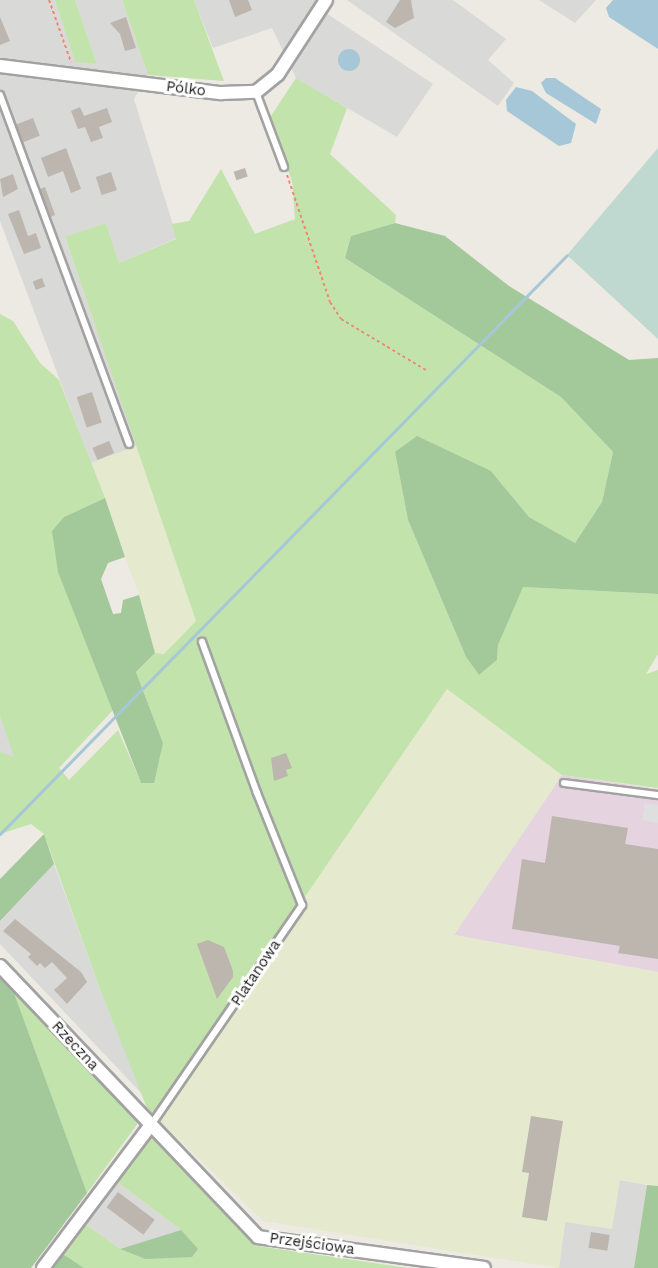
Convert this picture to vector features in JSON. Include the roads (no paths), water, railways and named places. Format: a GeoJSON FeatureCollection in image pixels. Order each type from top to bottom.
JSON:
{"type":"FeatureCollection","features":[{"type":"Feature","properties":{"kind":"street"},"geometry":{"type":"LineString","coordinates":[[256,92],[278,74],[326,0]]}},
{"type":"Feature","properties":{"kind":"street","name":"Pólko"},"geometry":{"type":"LineString","coordinates":[[0,66],[221,93],[256,92]]}},
{"type":"Feature","properties":{"kind":"street","name":"Rzeczna"},"geometry":{"type":"LineString","coordinates":[[0,966],[150,1126]]}},
{"type":"Feature","properties":{"kind":"street","name":"Przejściowa"},"geometry":{"type":"LineString","coordinates":[[150,1126],[258,1237],[484,1268]]}},
{"type":"Feature","properties":{"kind":"street","name":"Platanowa"},"geometry":{"type":"LineString","coordinates":[[44,1268],[150,1126]]}},
{"type":"Feature","properties":{"kind":"lane"},"geometry":{"type":"LineString","coordinates":[[256,92],[284,167]]}},
{"type":"Feature","properties":{"kind":"lane"},"geometry":{"type":"LineString","coordinates":[[0,95],[129,444]]}},
{"type":"Feature","properties":{"kind":"lane","name":"Platanowa"},"geometry":{"type":"LineString","coordinates":[[150,1126],[302,905],[256,793],[202,642]]}},
{"type":"Feature","properties":{"kind":"lane"},"geometry":{"type":"LineString","coordinates":[[564,783],[658,795]]}},
{"type":"Feature","properties":{"kind":"waterway"},"geometry":{"type":"LineString","coordinates":[[0,834],[567,255]]}}]}
